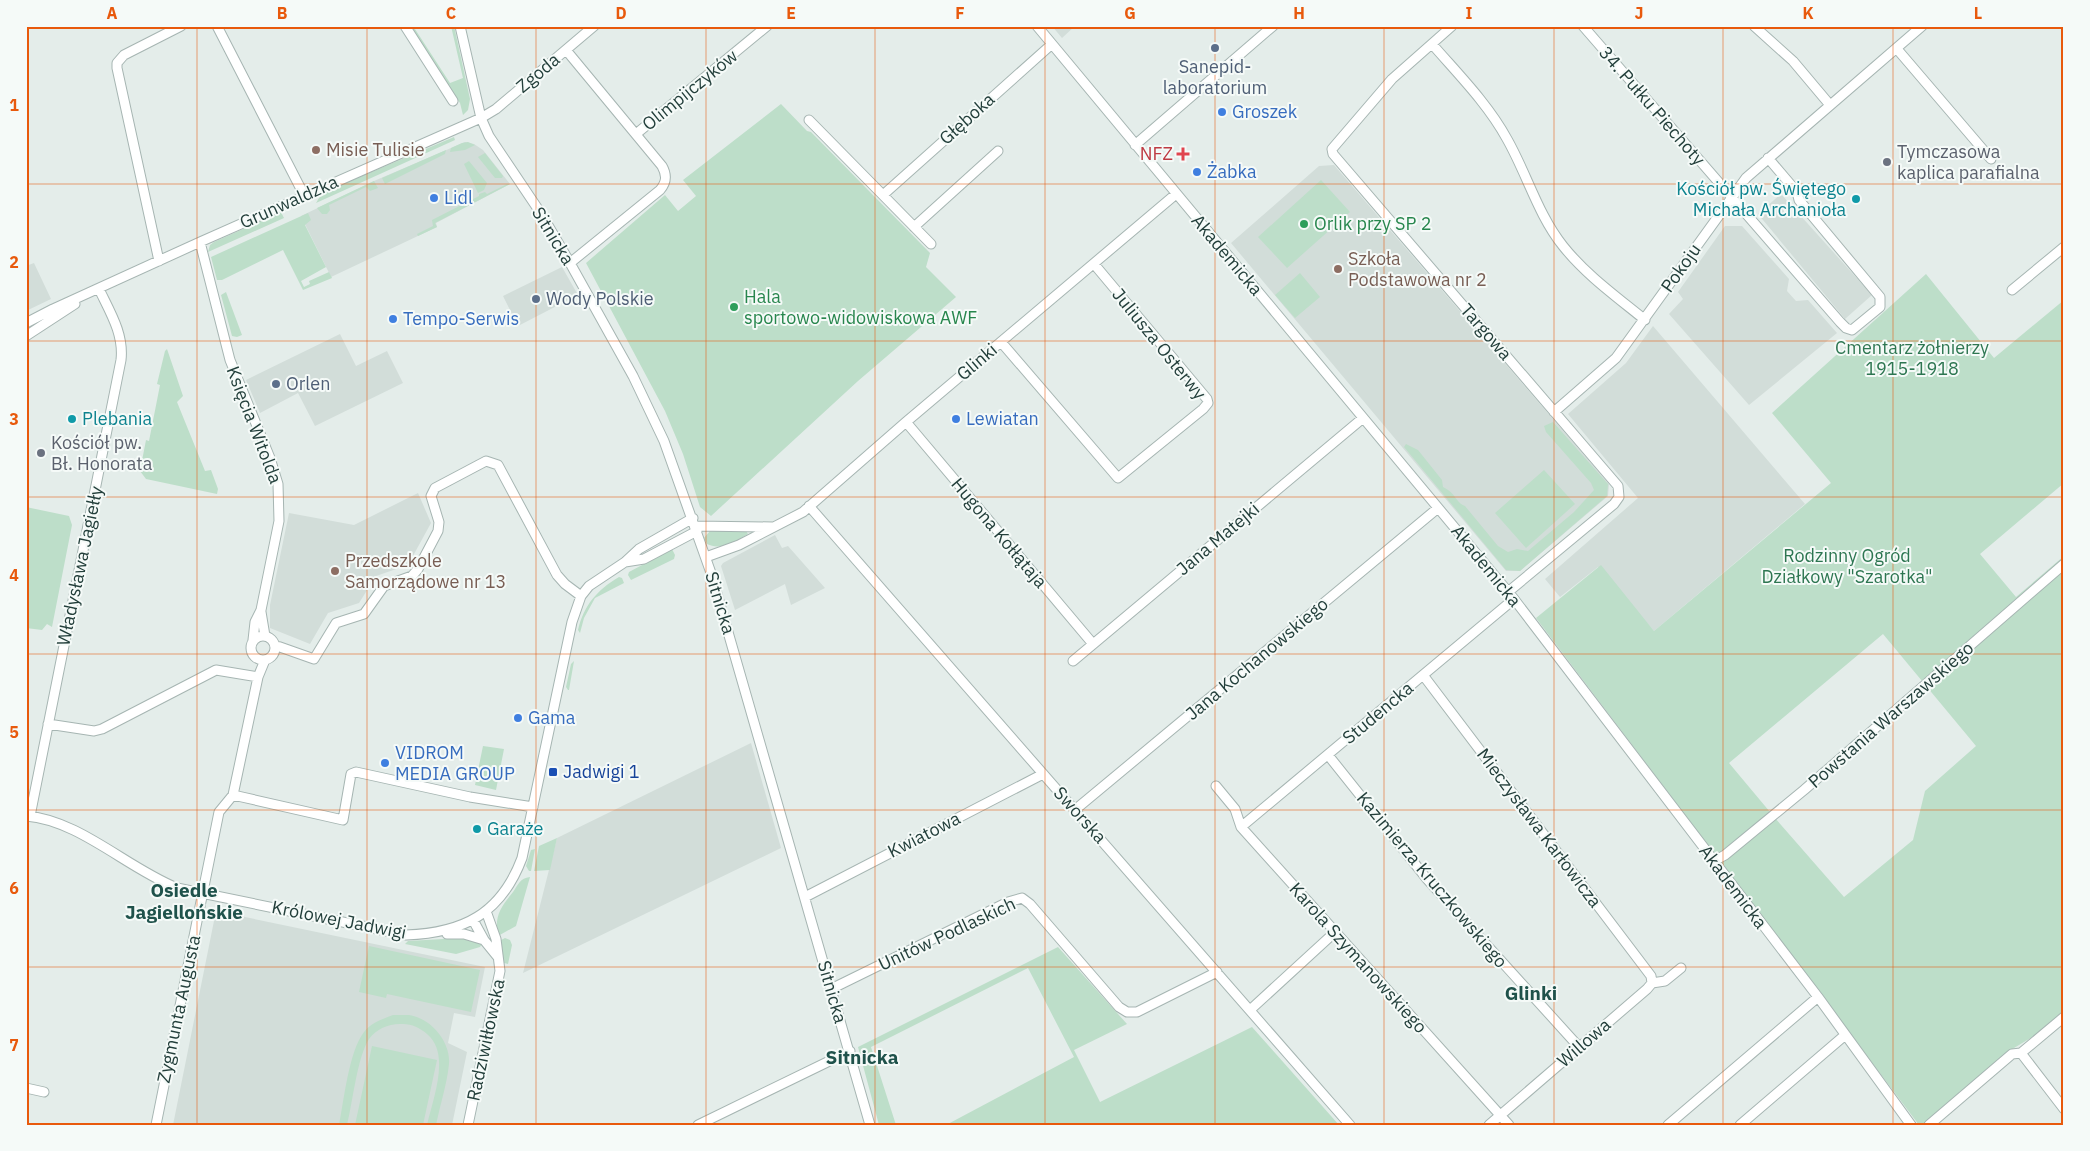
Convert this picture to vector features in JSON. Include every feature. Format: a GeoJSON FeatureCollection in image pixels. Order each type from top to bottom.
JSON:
{"type":"FeatureCollection","features":[{"type":"Feature","properties":{"kind":"street"},"geometry":{"type":"LineString","coordinates":[[159,261],[116,68],[124,55],[180,26]]}},
{"type":"Feature","properties":{"kind":"street"},"geometry":{"type":"LineString","coordinates":[[217,26],[304,196]]}},
{"type":"Feature","properties":{"kind":"street"},"geometry":{"type":"LineString","coordinates":[[405,26],[454,100]]}},
{"type":"Feature","properties":{"kind":"street","name":"Sitnicka"},"geometry":{"type":"LineString","coordinates":[[460,26],[481,118],[498,152],[542,215],[570,264],[649,409],[664,441],[706,557],[870,1125]]}},
{"type":"Feature","properties":{"kind":"street","name":"Zgoda"},"geometry":{"type":"LineString","coordinates":[[481,118],[496,109],[594,26]]}},
{"type":"Feature","properties":{"kind":"street","name":"Olimpijczyków"},"geometry":{"type":"LineString","coordinates":[[636,134],[767,26]]}},
{"type":"Feature","properties":{"kind":"street","name":"Akademicka"},"geometry":{"type":"LineString","coordinates":[[1038,26],[1511,595],[1818,998],[1911,1125]]}},
{"type":"Feature","properties":{"kind":"street"},"geometry":{"type":"LineString","coordinates":[[1135,145],[1273,26]]}},
{"type":"Feature","properties":{"kind":"street"},"geometry":{"type":"LineString","coordinates":[[1452,26],[1432,44],[1495,118],[1508,140],[1548,225],[1575,260],[1645,320]]}},
{"type":"Feature","properties":{"kind":"street","name":"34. Pułku Piechoty"},"geometry":{"type":"LineString","coordinates":[[1583,26],[1840,322],[1846,328],[1852,330],[1880,307],[1880,297],[1799,200],[1797,192],[1768,158]]}},
{"type":"Feature","properties":{"kind":"street"},"geometry":{"type":"LineString","coordinates":[[1754,26],[1793,61],[1830,105]]}},
{"type":"Feature","properties":{"kind":"street","name":"Pokoju"},"geometry":{"type":"LineString","coordinates":[[1554,412],[1616,358],[1746,178],[1922,26]]}},
{"type":"Feature","properties":{"kind":"street","name":"Głęboka"},"geometry":{"type":"LineString","coordinates":[[883,195],[1052,44]]}},
{"type":"Feature","properties":{"kind":"street","name":"Targowa"},"geometry":{"type":"LineString","coordinates":[[1432,44],[1392,79],[1332,148],[1332,154],[1615,481],[1620,494]]}},
{"type":"Feature","properties":{"kind":"street"},"geometry":{"type":"LineString","coordinates":[[1897,49],[1991,159]]}},
{"type":"Feature","properties":{"kind":"street"},"geometry":{"type":"LineString","coordinates":[[566,50],[662,166],[666,181],[660,190],[570,264]]}},
{"type":"Feature","properties":{"kind":"street","name":"Grunwaldzka"},"geometry":{"type":"LineString","coordinates":[[99,289],[200,242],[481,118]]}},
{"type":"Feature","properties":{"kind":"street"},"geometry":{"type":"LineString","coordinates":[[809,120],[931,244]]}},
{"type":"Feature","properties":{"kind":"street"},"geometry":{"type":"LineString","coordinates":[[914,227],[998,151]]}},
{"type":"Feature","properties":{"kind":"street","name":"Glinki"},"geometry":{"type":"LineString","coordinates":[[706,557],[739,545],[803,512],[906,422],[1176,194]]}},
{"type":"Feature","properties":{"kind":"street","name":"Księcia Witolda"},"geometry":{"type":"LineString","coordinates":[[200,242],[230,360],[270,458],[278,484],[279,521],[261,610],[255,622],[253,640]]}},
{"type":"Feature","properties":{"kind":"street"},"geometry":{"type":"LineString","coordinates":[[2012,290],[2064,247]]}},
{"type":"Feature","properties":{"kind":"street","name":"Juliusza Osterwy"},"geometry":{"type":"LineString","coordinates":[[1001,342],[1118,478],[1203,409],[1208,403],[1207,399],[1094,264]]}},
{"type":"Feature","properties":{"kind":"street"},"geometry":{"type":"LineString","coordinates":[[26,323],[99,289]]}},
{"type":"Feature","properties":{"kind":"street"},"geometry":{"type":"LineString","coordinates":[[26,336],[99,289]]}},
{"type":"Feature","properties":{"kind":"street","name":"Władysława Jagiełły"},"geometry":{"type":"LineString","coordinates":[[28,816],[122,360],[120,334],[99,289]]}},
{"type":"Feature","properties":{"kind":"street","name":"Jana Matejki"},"geometry":{"type":"LineString","coordinates":[[1073,661],[1363,418]]}},
{"type":"Feature","properties":{"kind":"street","name":"Hugona Kołłątaja"},"geometry":{"type":"LineString","coordinates":[[906,422],[1093,644]]}},
{"type":"Feature","properties":{"kind":"street"},"geometry":{"type":"LineString","coordinates":[[275,646],[280,646],[314,659],[336,623],[364,614],[384,586],[412,576],[418,569],[438,532],[439,522],[431,496],[435,488],[486,461],[498,465],[557,575],[565,584],[581,596]]}},
{"type":"Feature","properties":{"kind":"street","name":"Studencka"},"geometry":{"type":"LineString","coordinates":[[1241,827],[1423,675],[1614,504],[1620,494]]}},
{"type":"Feature","properties":{"kind":"street","name":"Sworska"},"geometry":{"type":"LineString","coordinates":[[809,506],[1076,809],[1350,1125]]}},
{"type":"Feature","properties":{"kind":"street","name":"Jana Kochanowskiego"},"geometry":{"type":"LineString","coordinates":[[1076,809],[1438,508]]}},
{"type":"Feature","properties":{"kind":"street","name":"Glinki"},"geometry":{"type":"LineString","coordinates":[[695,525],[776,527]]}},
{"type":"Feature","properties":{"kind":"street","name":"Królowej Jadwigi"},"geometry":{"type":"LineString","coordinates":[[28,816],[73,829],[151,877],[177,888],[406,935],[432,934],[456,928],[486,911],[506,888],[518,868],[533,807],[572,622],[581,596],[589,586],[625,562],[639,549],[695,525]]}},
{"type":"Feature","properties":{"kind":"street","name":"Królowej Jadwigi"},"geometry":{"type":"LineString","coordinates":[[625,562],[644,558],[695,525]]}},
{"type":"Feature","properties":{"kind":"street","name":"Powstania Warszawskiego"},"geometry":{"type":"LineString","coordinates":[[1714,861],[1725,855],[1804,790],[2064,564]]}},
{"type":"Feature","properties":{"kind":"street","name":"Księcia Witolda"},"geometry":{"type":"LineString","coordinates":[[261,610],[265,636]]}},
{"type":"Feature","properties":{"kind":"street"},"geometry":{"type":"LineString","coordinates":[[203,894],[219,812],[233,795],[258,677],[265,660],[273,655],[275,646],[265,636],[253,640],[251,652],[255,658],[258,677]]}},
{"type":"Feature","properties":{"kind":"street"},"geometry":{"type":"LineString","coordinates":[[255,658],[265,660]]}},
{"type":"Feature","properties":{"kind":"street"},"geometry":{"type":"LineString","coordinates":[[48,724],[94,731],[102,729],[216,670],[258,677]]}},
{"type":"Feature","properties":{"kind":"street","name":"Mieczysława Karłowicza"},"geometry":{"type":"LineString","coordinates":[[1423,675],[1651,976],[1652,983]]}},
{"type":"Feature","properties":{"kind":"street","name":"Kazimierza Kruczkowskiego"},"geometry":{"type":"LineString","coordinates":[[1328,755],[1427,880],[1579,1047]]}},
{"type":"Feature","properties":{"kind":"street"},"geometry":{"type":"LineString","coordinates":[[233,795],[342,820],[351,774],[356,772],[470,797],[533,807]]}},
{"type":"Feature","properties":{"kind":"street","name":"Kwiatowa"},"geometry":{"type":"LineString","coordinates":[[805,897],[1044,774]]}},
{"type":"Feature","properties":{"kind":"street","name":"Karola Szymanowskiego"},"geometry":{"type":"LineString","coordinates":[[1216,786],[1235,809],[1241,827],[1334,933],[1509,1125]]}},
{"type":"Feature","properties":{"kind":"street","name":"Zygmunta Augusta"},"geometry":{"type":"LineString","coordinates":[[156,1125],[203,894]]}},
{"type":"Feature","properties":{"kind":"street","name":"Unitów Podlaskich"},"geometry":{"type":"LineString","coordinates":[[831,989],[1008,902],[1022,898],[1030,904],[1119,1007],[1127,1012],[1137,1012],[1217,972]]}},
{"type":"Feature","properties":{"kind":"street","name":"Radziwiłłowska"},"geometry":{"type":"LineString","coordinates":[[468,1125],[500,971],[496,940],[486,911]]}},
{"type":"Feature","properties":{"kind":"street","name":"Radziwiłłowska"},"geometry":{"type":"LineString","coordinates":[[473,920],[484,940],[497,956]]}},
{"type":"Feature","properties":{"kind":"street"},"geometry":{"type":"LineString","coordinates":[[1250,1010],[1334,933]]}},
{"type":"Feature","properties":{"kind":"street"},"geometry":{"type":"LineString","coordinates":[[432,934],[464,934],[484,940]]}},
{"type":"Feature","properties":{"kind":"street","name":"Willowa"},"geometry":{"type":"LineString","coordinates":[[1489,1125],[1652,983],[1665,981],[1681,968]]}},
{"type":"Feature","properties":{"kind":"street"},"geometry":{"type":"LineString","coordinates":[[1668,1125],[1818,998]]}},
{"type":"Feature","properties":{"kind":"street"},"geometry":{"type":"LineString","coordinates":[[1928,1125],[2012,1054],[2021,1052],[2064,1017]]}},
{"type":"Feature","properties":{"kind":"street"},"geometry":{"type":"LineString","coordinates":[[1740,1125],[1844,1036]]}},
{"type":"Feature","properties":{"kind":"street"},"geometry":{"type":"LineString","coordinates":[[698,1125],[850,1051]]}},
{"type":"Feature","properties":{"kind":"street"},"geometry":{"type":"LineString","coordinates":[[2021,1052],[2064,1109]]}},
{"type":"Feature","properties":{"kind":"street"},"geometry":{"type":"LineString","coordinates":[[26,1088],[44,1092]]}},
{"type":"Feature","properties":{"kind":"shaded area"},"geometry":{"type":"Polygon","coordinates":[[[1052,26],[1075,26],[1062,38],[1052,26]]]}},
{"type":"Feature","properties":{"kind":"shaded area"},"geometry":{"type":"Polygon","coordinates":[[[465,142],[474,144],[483,150],[510,184],[436,223],[437,227],[331,277],[301,216],[374,181],[465,142]]]}},
{"type":"Feature","properties":{"kind":"shaded area"},"geometry":{"type":"Polygon","coordinates":[[[1334,165],[1609,484],[1608,496],[1520,571],[1506,571],[1231,243],[1319,166],[1334,165]]]}},
{"type":"Feature","properties":{"kind":"shaded area"},"geometry":{"type":"Polygon","coordinates":[[[1781,194],[1872,295],[1845,319],[1758,214],[1781,194]]]}},
{"type":"Feature","properties":{"kind":"shaded area"},"geometry":{"type":"Polygon","coordinates":[[[1725,226],[1742,226],[1789,279],[1787,291],[1796,301],[1808,300],[1837,333],[1749,405],[1669,314],[1683,299],[1678,292],[1725,226]]]}},
{"type":"Feature","properties":{"kind":"shaded area"},"geometry":{"type":"Polygon","coordinates":[[[34,263],[51,299],[26,311],[26,266],[34,263]]]}},
{"type":"Feature","properties":{"kind":"shaded area"},"geometry":{"type":"Polygon","coordinates":[[[562,267],[578,295],[518,326],[503,296],[562,267]]]}},
{"type":"Feature","properties":{"kind":"shaded area"},"geometry":{"type":"Polygon","coordinates":[[[1653,326],[1805,504],[1654,631],[1598,567],[1560,597],[1545,579],[1638,498],[1568,414],[1626,363],[1653,326]]]}},
{"type":"Feature","properties":{"kind":"shaded area"},"geometry":{"type":"Polygon","coordinates":[[[340,334],[356,366],[387,351],[403,383],[315,426],[298,393],[260,413],[246,380],[340,334]]]}},
{"type":"Feature","properties":{"kind":"shaded area","name":"Przedszkole Samorządowe nr 13"},"geometry":{"type":"Polygon","coordinates":[[[418,493],[431,523],[408,565],[376,576],[359,603],[328,613],[310,644],[270,628],[270,605],[289,513],[354,525],[418,493]]]}},
{"type":"Feature","properties":{"kind":"shaded area"},"geometry":{"type":"Polygon","coordinates":[[[775,535],[782,548],[788,546],[825,588],[791,605],[785,584],[735,610],[721,566],[723,563],[775,535]]]}},
{"type":"Feature","properties":{"kind":"shaded area"},"geometry":{"type":"Polygon","coordinates":[[[751,743],[781,848],[523,973],[557,838],[751,743]]]}},
{"type":"Feature","properties":{"kind":"shaded area"},"geometry":{"type":"Polygon","coordinates":[[[216,911],[485,967],[475,1017],[454,1013],[448,1043],[467,1052],[452,1125],[173,1125],[216,911]]]}},
{"type":"Feature","properties":{"kind":"green space"},"geometry":{"type":"Polygon","coordinates":[[[413,26],[450,83],[463,78],[451,26],[454,26],[470,99],[468,110],[463,115],[460,103],[412,32],[413,26]]]}},
{"type":"Feature","properties":{"kind":"green space"},"geometry":{"type":"Polygon","coordinates":[[[781,104],[930,253],[926,267],[956,297],[858,381],[711,516],[700,507],[683,454],[665,411],[586,263],[665,195],[678,211],[696,196],[683,180],[781,104]]]}},
{"type":"Feature","properties":{"kind":"green space"},"geometry":{"type":"Polygon","coordinates":[[[454,137],[455,140],[316,203],[322,193],[454,137]]]}},
{"type":"Feature","properties":{"kind":"green space"},"geometry":{"type":"Polygon","coordinates":[[[468,142],[475,145],[465,150],[450,152],[451,148],[468,142]]]}},
{"type":"Feature","properties":{"kind":"green space"},"geometry":{"type":"Polygon","coordinates":[[[446,150],[445,154],[385,184],[382,178],[446,150]]]}},
{"type":"Feature","properties":{"kind":"green space"},"geometry":{"type":"Polygon","coordinates":[[[485,153],[503,176],[502,178],[495,178],[478,157],[485,153]]]}},
{"type":"Feature","properties":{"kind":"green space"},"geometry":{"type":"Polygon","coordinates":[[[469,161],[487,183],[484,190],[478,193],[464,164],[469,161]]]}},
{"type":"Feature","properties":{"kind":"green space","name":"Orlik przy SP 2"},"geometry":{"type":"Polygon","coordinates":[[[1321,180],[1350,212],[1287,268],[1258,237],[1321,180]]]}},
{"type":"Feature","properties":{"kind":"green space"},"geometry":{"type":"Polygon","coordinates":[[[374,181],[378,188],[370,191],[366,187],[329,205],[330,210],[327,214],[322,214],[317,208],[374,181]]]}},
{"type":"Feature","properties":{"kind":"green space"},"geometry":{"type":"Polygon","coordinates":[[[510,184],[435,223],[437,227],[418,236],[417,234],[433,226],[432,220],[479,196],[479,194],[485,192],[487,194],[510,184]]]}},
{"type":"Feature","properties":{"kind":"green space"},"geometry":{"type":"Polygon","coordinates":[[[281,212],[284,218],[208,252],[210,245],[214,242],[281,212]]]}},
{"type":"Feature","properties":{"kind":"green space"},"geometry":{"type":"Polygon","coordinates":[[[308,213],[311,220],[305,225],[326,267],[301,281],[304,287],[310,284],[309,281],[329,272],[332,278],[303,290],[283,250],[222,280],[217,280],[211,257],[308,213]]]}},
{"type":"Feature","properties":{"kind":"green space"},"geometry":{"type":"Polygon","coordinates":[[[1300,273],[1320,297],[1295,318],[1275,295],[1300,273]]]}},
{"type":"Feature","properties":{"kind":"green space"},"geometry":{"type":"Polygon","coordinates":[[[1926,274],[1994,358],[2064,300],[2064,483],[1980,554],[2016,597],[2064,556],[2064,1012],[2039,1033],[2009,1051],[1923,1125],[1919,1125],[1721,862],[1775,818],[1844,897],[1913,840],[1925,791],[1976,746],[1883,634],[1729,763],[1770,812],[1717,857],[1536,618],[1601,565],[1654,631],[1831,483],[1772,413],[1926,274]]]}},
{"type":"Feature","properties":{"kind":"green space"},"geometry":{"type":"Polygon","coordinates":[[[226,292],[242,335],[237,337],[232,336],[221,295],[226,292]]]}},
{"type":"Feature","properties":{"kind":"green space"},"geometry":{"type":"Polygon","coordinates":[[[167,349],[183,396],[177,402],[205,471],[211,470],[218,489],[217,494],[146,479],[140,471],[146,440],[149,441],[160,385],[157,384],[167,349]]]}},
{"type":"Feature","properties":{"kind":"green space"},"geometry":{"type":"Polygon","coordinates":[[[1553,422],[1608,484],[1607,496],[1520,571],[1506,570],[1404,447],[1406,444],[1418,450],[1442,480],[1443,487],[1465,506],[1498,546],[1508,552],[1517,549],[1528,551],[1574,512],[1594,490],[1591,483],[1546,432],[1544,426],[1553,422]]]}},
{"type":"Feature","properties":{"kind":"green space"},"geometry":{"type":"Polygon","coordinates":[[[1544,470],[1575,504],[1526,548],[1495,513],[1544,470]]]}},
{"type":"Feature","properties":{"kind":"green space"},"geometry":{"type":"Polygon","coordinates":[[[26,507],[69,516],[72,525],[52,627],[47,624],[42,630],[26,628],[26,507]]]}},
{"type":"Feature","properties":{"kind":"green space"},"geometry":{"type":"Polygon","coordinates":[[[710,531],[746,531],[748,534],[723,546],[712,546],[707,544],[704,538],[710,531]]]}},
{"type":"Feature","properties":{"kind":"green space"},"geometry":{"type":"Polygon","coordinates":[[[672,549],[675,555],[674,559],[631,580],[628,575],[629,572],[672,549]]]}},
{"type":"Feature","properties":{"kind":"green space"},"geometry":{"type":"Polygon","coordinates":[[[619,577],[622,578],[624,583],[595,598],[584,618],[580,633],[578,630],[581,621],[592,599],[604,587],[619,577]]]}},
{"type":"Feature","properties":{"kind":"green space"},"geometry":{"type":"Polygon","coordinates":[[[574,661],[568,690],[566,687],[571,664],[574,661]]]}},
{"type":"Feature","properties":{"kind":"green space"},"geometry":{"type":"Polygon","coordinates":[[[483,746],[504,749],[496,790],[475,785],[483,746]]]}},
{"type":"Feature","properties":{"kind":"green space"},"geometry":{"type":"Polygon","coordinates":[[[557,838],[550,870],[534,871],[539,846],[557,838]]]}},
{"type":"Feature","properties":{"kind":"green space"},"geometry":{"type":"Polygon","coordinates":[[[535,849],[531,871],[529,871],[526,866],[531,850],[535,849]]]}},
{"type":"Feature","properties":{"kind":"green space"},"geometry":{"type":"Polygon","coordinates":[[[530,877],[516,926],[498,936],[497,923],[502,907],[520,882],[530,877]]]}},
{"type":"Feature","properties":{"kind":"green space"},"geometry":{"type":"Polygon","coordinates":[[[505,938],[510,940],[512,945],[508,964],[504,963],[499,941],[505,938]]]}},
{"type":"Feature","properties":{"kind":"green space"},"geometry":{"type":"Polygon","coordinates":[[[472,939],[482,944],[480,947],[456,954],[405,944],[408,941],[472,939]]]}},
{"type":"Feature","properties":{"kind":"green space"},"geometry":{"type":"Polygon","coordinates":[[[369,946],[480,970],[471,1012],[387,994],[386,998],[359,992],[369,946]]]}},
{"type":"Feature","properties":{"kind":"green space"},"geometry":{"type":"Polygon","coordinates":[[[1058,947],[1127,1024],[1074,1050],[1100,1102],[1252,1027],[1339,1125],[946,1125],[1074,1057],[1028,968],[871,1047],[896,1125],[879,1125],[858,1047],[1058,947]]]}},
{"type":"Feature","properties":{"kind":"green space"},"geometry":{"type":"Polygon","coordinates":[[[393,1015],[409,1015],[425,1021],[438,1032],[447,1047],[449,1056],[448,1072],[436,1125],[427,1125],[438,1077],[438,1053],[434,1043],[419,1028],[398,1024],[380,1029],[369,1039],[358,1068],[347,1125],[339,1125],[351,1063],[359,1040],[370,1026],[393,1015]]]}},
{"type":"Feature","properties":{"kind":"green space"},"geometry":{"type":"Polygon","coordinates":[[[372,1046],[437,1060],[423,1125],[355,1125],[372,1046]]]}},
{"type":"Feature","properties":{"kind":"place","name":"Sanepid- laboratorium"},"geometry":{"type":"Point","coordinates":[1215,48]}},
{"type":"Feature","properties":{"kind":"place","name":"Groszek"},"geometry":{"type":"Point","coordinates":[1222,112]}},
{"type":"Feature","properties":{"kind":"place","name":"Misie Tulisie"},"geometry":{"type":"Point","coordinates":[316,150]}},
{"type":"Feature","properties":{"kind":"place","name":"NFZ"},"geometry":{"type":"Point","coordinates":[1183,154]}},
{"type":"Feature","properties":{"kind":"place","name":"Tymczasowa kaplica parafialna"},"geometry":{"type":"Point","coordinates":[1887,162]}},
{"type":"Feature","properties":{"kind":"place","name":"Żabka"},"geometry":{"type":"Point","coordinates":[1197,172]}},
{"type":"Feature","properties":{"kind":"place","name":"Lidl"},"geometry":{"type":"Point","coordinates":[434,198]}},
{"type":"Feature","properties":{"kind":"place","name":"Kościół pw. Świętego Michała Archanioła"},"geometry":{"type":"Point","coordinates":[1856,199]}},
{"type":"Feature","properties":{"kind":"place","name":"Orlik przy SP 2"},"geometry":{"type":"Point","coordinates":[1304,224]}},
{"type":"Feature","properties":{"kind":"place","name":"Szkoła Podstawowa nr 2"},"geometry":{"type":"Point","coordinates":[1338,269]}},
{"type":"Feature","properties":{"kind":"place","name":"Wody Polskie"},"geometry":{"type":"Point","coordinates":[536,299]}},
{"type":"Feature","properties":{"kind":"place","name":"Hala sportowo-widowiskowa AWF"},"geometry":{"type":"Point","coordinates":[734,307]}},
{"type":"Feature","properties":{"kind":"place","name":"Tempo-Serwis"},"geometry":{"type":"Point","coordinates":[393,319]}},
{"type":"Feature","properties":{"kind":"place","name":"Orlen"},"geometry":{"type":"Point","coordinates":[276,384]}},
{"type":"Feature","properties":{"kind":"place","name":"Plebania"},"geometry":{"type":"Point","coordinates":[72,419]}},
{"type":"Feature","properties":{"kind":"place","name":"Lewiatan"},"geometry":{"type":"Point","coordinates":[956,419]}},
{"type":"Feature","properties":{"kind":"place","name":"Kościół pw. Bł. Honorata"},"geometry":{"type":"Point","coordinates":[41,453]}},
{"type":"Feature","properties":{"kind":"place","name":"Przedszkole Samorządowe nr 13"},"geometry":{"type":"Point","coordinates":[335,571]}},
{"type":"Feature","properties":{"kind":"place","name":"Gama"},"geometry":{"type":"Point","coordinates":[518,718]}},
{"type":"Feature","properties":{"kind":"place","name":"VIDROM MEDIA GROUP"},"geometry":{"type":"Point","coordinates":[385,763]}},
{"type":"Feature","properties":{"kind":"place","name":"Jadwigi 1"},"geometry":{"type":"Point","coordinates":[553,772]}},
{"type":"Feature","properties":{"kind":"place","name":"Garaże"},"geometry":{"type":"Point","coordinates":[477,829]}},
{"type":"Feature","properties":{"kind":"district","name":"Osiedle Jagiellońskie"},"geometry":{"type":"Point","coordinates":[184,901]}},
{"type":"Feature","properties":{"kind":"district","name":"Glinki"},"geometry":{"type":"Point","coordinates":[1531,993]}},
{"type":"Feature","properties":{"kind":"district","name":"Sitnicka"},"geometry":{"type":"Point","coordinates":[862,1057]}},
{"type":"Feature","properties":{"kind":"park label","name":"Cmentarz żołnierzy 1915-1918"},"geometry":{"type":"Point","coordinates":[1912,358]}},
{"type":"Feature","properties":{"kind":"park label","name":"Rodzinny Ogród Działkowy \"Szarotka\""},"geometry":{"type":"Point","coordinates":[1847,566]}}]}
